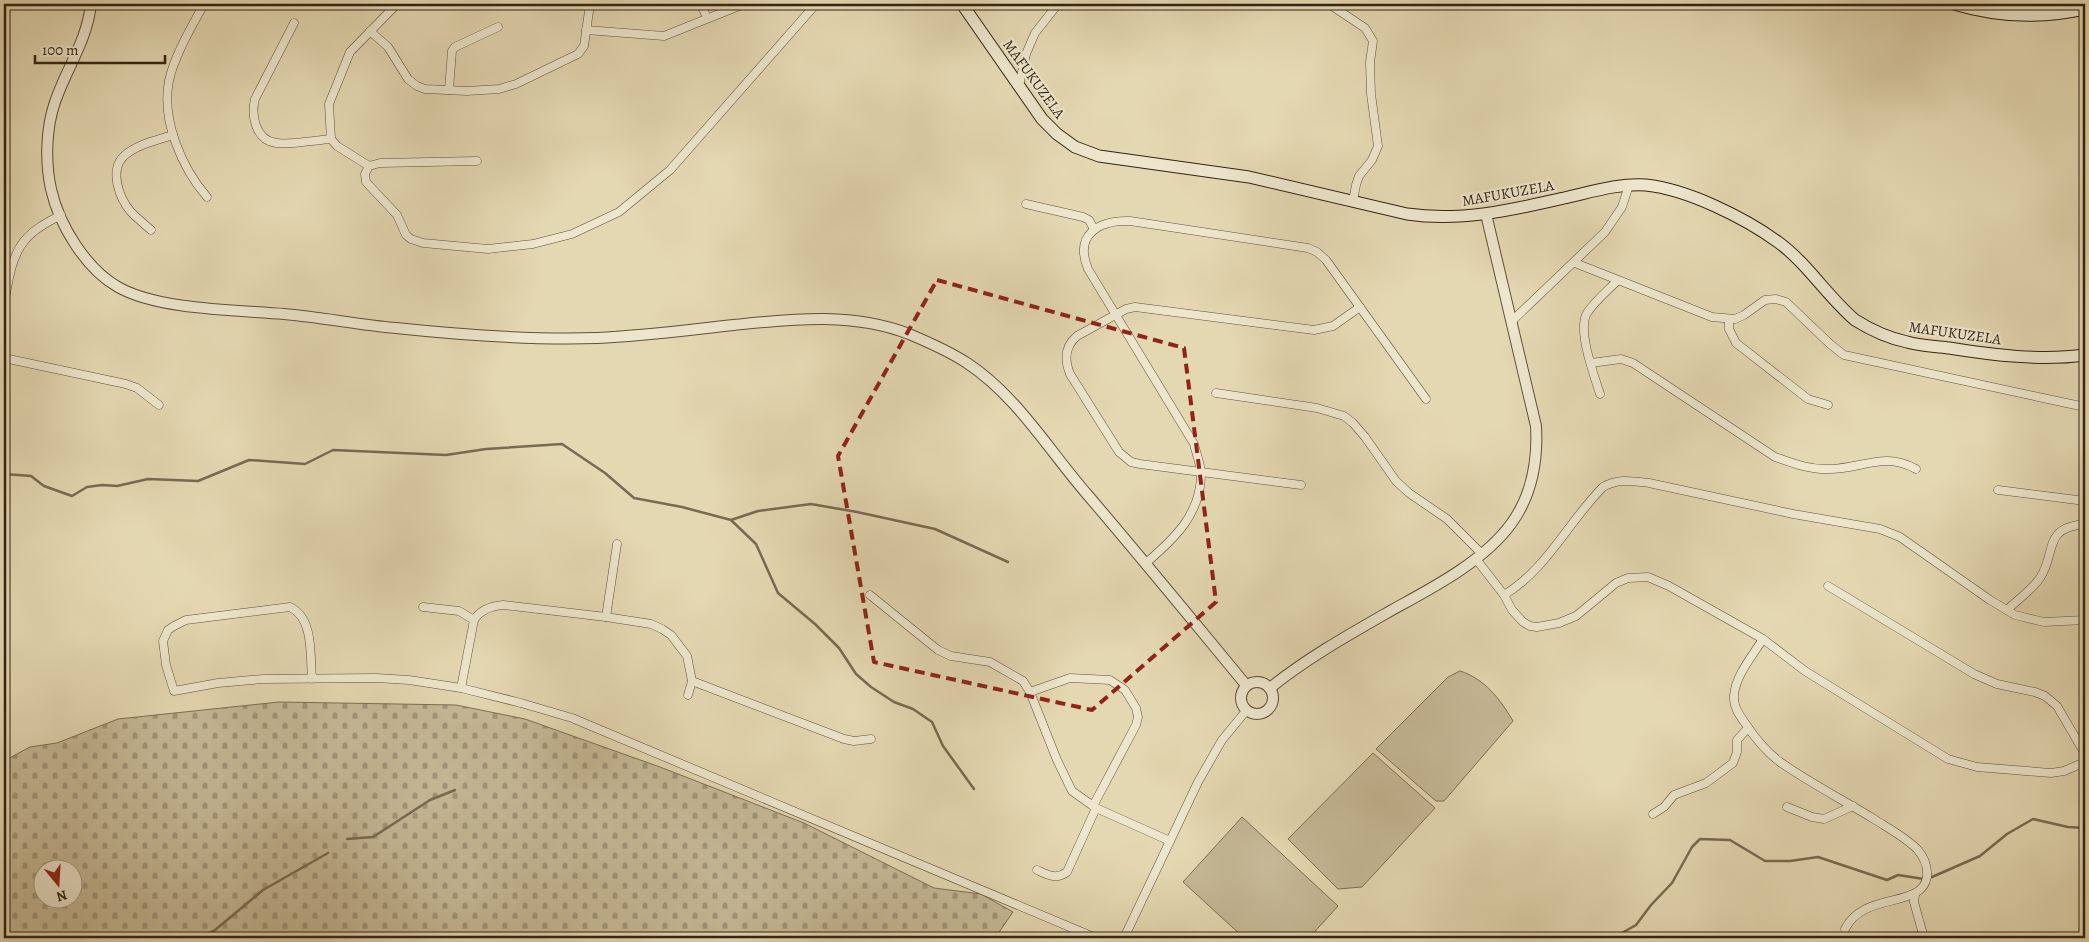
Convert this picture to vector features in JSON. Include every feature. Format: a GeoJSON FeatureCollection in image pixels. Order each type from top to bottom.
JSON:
{"type":"FeatureCollection","features":[{"type":"Feature","properties":{"kind":"main road","name":"MAFUKUZELA"},"geometry":{"type":"LineString","coordinates":[[962,4],[1042,119],[1057,134],[1075,147],[1099,156],[1249,177],[1429,217],[1461,217],[1486,214],[1629,185],[1646,185],[1679,192],[1700,200],[1778,242],[1855,320],[1870,329],[1890,337],[1908,343],[2015,356],[2085,355]]}},
{"type":"Feature","properties":{"kind":"main road"},"geometry":{"type":"LineString","coordinates":[[1954,4],[1974,10],[2028,16],[2049,16],[2085,9]]}},
{"type":"Feature","properties":{"kind":"street"},"geometry":{"type":"LineString","coordinates":[[91,4],[85,35],[55,102],[48,136],[51,191],[72,239],[99,274],[119,288],[144,298],[165,303],[286,314],[395,328],[491,336],[603,337],[646,335],[812,318],[854,321],[906,333],[942,349],[969,364],[1018,408],[1079,485],[1246,685]]}},
{"type":"Feature","properties":{"kind":"street"},"geometry":{"type":"LineString","coordinates":[[204,4],[186,37],[169,80],[167,104],[173,135],[195,183],[207,197]]}},
{"type":"Feature","properties":{"kind":"street"},"geometry":{"type":"LineString","coordinates":[[396,4],[350,52],[329,104],[331,139],[336,146],[369,166],[380,163],[477,161]]}},
{"type":"Feature","properties":{"kind":"street"},"geometry":{"type":"LineString","coordinates":[[370,31],[388,47],[408,79],[417,86],[425,89],[449,90],[499,89],[516,84],[578,54],[584,46],[590,4]]}},
{"type":"Feature","properties":{"kind":"street"},"geometry":{"type":"LineString","coordinates":[[701,4],[707,18]]}},
{"type":"Feature","properties":{"kind":"street"},"geometry":{"type":"LineString","coordinates":[[586,30],[664,36],[744,4]]}},
{"type":"Feature","properties":{"kind":"street"},"geometry":{"type":"LineString","coordinates":[[369,166],[365,174],[366,182],[397,215],[406,235],[417,241],[488,249],[533,244],[572,234],[619,212],[670,170],[816,4]]}},
{"type":"Feature","properties":{"kind":"street"},"geometry":{"type":"LineString","coordinates":[[1019,86],[1026,54],[1035,33],[1058,4]]}},
{"type":"Feature","properties":{"kind":"street"},"geometry":{"type":"LineString","coordinates":[[1329,4],[1365,28],[1373,41],[1370,62],[1371,94],[1378,146],[1372,160],[1359,176],[1353,201]]}},
{"type":"Feature","properties":{"kind":"street"},"geometry":{"type":"LineString","coordinates":[[294,23],[255,99],[253,109],[254,122],[259,132],[266,139],[275,143],[331,139]]}},
{"type":"Feature","properties":{"kind":"street"},"geometry":{"type":"LineString","coordinates":[[449,90],[452,51],[455,47],[498,27]]}},
{"type":"Feature","properties":{"kind":"street"},"geometry":{"type":"LineString","coordinates":[[151,230],[130,211],[116,180],[117,167],[122,157],[133,149],[173,135]]}},
{"type":"Feature","properties":{"kind":"street"},"geometry":{"type":"LineString","coordinates":[[1512,321],[1575,263],[1614,221],[1622,207],[1629,185]]}},
{"type":"Feature","properties":{"kind":"street"},"geometry":{"type":"LineString","coordinates":[[1026,204],[1083,217],[1089,220],[1094,229]]}},
{"type":"Feature","properties":{"kind":"street"},"geometry":{"type":"LineString","coordinates":[[1270,688],[1332,644],[1427,590],[1478,556],[1510,524],[1521,508],[1528,492],[1536,456],[1536,426],[1486,214]]}},
{"type":"Feature","properties":{"kind":"street"},"geometry":{"type":"LineString","coordinates":[[4,304],[17,252],[24,240],[42,226],[61,215]]}},
{"type":"Feature","properties":{"kind":"street"},"geometry":{"type":"LineString","coordinates":[[1146,563],[1169,543],[1186,524],[1198,496],[1201,472],[1194,444],[1085,262],[1084,247],[1087,238],[1094,229],[1114,220],[1130,221],[1308,248],[1317,252],[1326,260],[1426,399]]}},
{"type":"Feature","properties":{"kind":"street"},"geometry":{"type":"LineString","coordinates":[[1575,263],[1616,281],[1712,317],[1728,319],[1744,315],[1765,300],[1776,299],[1786,302],[1844,355],[2085,407]]}},
{"type":"Feature","properties":{"kind":"street"},"geometry":{"type":"LineString","coordinates":[[1600,394],[1591,363],[1584,324],[1586,314],[1616,281]]}},
{"type":"Feature","properties":{"kind":"street"},"geometry":{"type":"LineString","coordinates":[[1301,485],[1140,464],[1125,458],[1112,443],[1070,374],[1066,358],[1069,345],[1072,340],[1126,309],[1149,308],[1314,330],[1332,326],[1360,307]]}},
{"type":"Feature","properties":{"kind":"street"},"geometry":{"type":"LineString","coordinates":[[1728,319],[1729,329],[1736,343],[1808,399],[1828,405]]}},
{"type":"Feature","properties":{"kind":"street"},"geometry":{"type":"LineString","coordinates":[[4,358],[126,384],[137,388],[158,405]]}},
{"type":"Feature","properties":{"kind":"street"},"geometry":{"type":"LineString","coordinates":[[1591,363],[1621,359],[1633,362],[1775,457],[1792,463],[1826,470],[1845,469],[1881,460],[1893,460],[1905,462],[1916,468]]}},
{"type":"Feature","properties":{"kind":"street"},"geometry":{"type":"LineString","coordinates":[[1216,393],[1317,408],[1344,416],[1365,437],[1396,480],[1409,493],[1448,519],[1478,556],[1512,610],[1523,622],[1538,627],[1559,624],[1576,616],[1616,582],[1628,578],[1648,578],[1669,586],[1763,639],[1812,675],[1955,762],[1977,767],[2051,773],[2064,771],[2085,762]]}},
{"type":"Feature","properties":{"kind":"street"},"geometry":{"type":"LineString","coordinates":[[1504,595],[1535,570],[1603,487],[1616,481],[1625,480],[1649,483],[1793,514],[1880,529],[1900,537],[2015,615],[2044,622],[2085,620]]}},
{"type":"Feature","properties":{"kind":"street"},"geometry":{"type":"LineString","coordinates":[[1998,490],[2085,501]]}},
{"type":"Feature","properties":{"kind":"street"},"geometry":{"type":"LineString","coordinates":[[2007,610],[2039,579],[2046,567],[2050,548],[2060,532],[2085,524]]}},
{"type":"Feature","properties":{"kind":"street"},"geometry":{"type":"LineString","coordinates":[[606,618],[617,544]]}},
{"type":"Feature","properties":{"kind":"street"},"geometry":{"type":"LineString","coordinates":[[1828,586],[1974,674],[1997,684],[2045,696],[2057,706],[2085,754]]}},
{"type":"Feature","properties":{"kind":"street"},"geometry":{"type":"LineString","coordinates":[[870,595],[938,650],[951,656],[990,662],[1023,681],[1030,692],[1067,784],[1076,795],[1095,807],[1170,841]]}},
{"type":"Feature","properties":{"kind":"street"},"geometry":{"type":"LineString","coordinates":[[461,688],[474,620],[477,614],[490,607],[503,605],[651,624],[672,635],[687,656],[692,681],[688,696]]}},
{"type":"Feature","properties":{"kind":"street"},"geometry":{"type":"LineString","coordinates":[[312,679],[305,621],[298,611],[290,607],[186,620],[168,630],[164,641],[166,665],[174,692],[242,680],[312,679],[376,678],[461,688],[572,718],[1096,938]]}},
{"type":"Feature","properties":{"kind":"street"},"geometry":{"type":"LineString","coordinates":[[423,607],[459,611],[474,620]]}},
{"type":"Feature","properties":{"kind":"street"},"geometry":{"type":"LineString","coordinates":[[1763,639],[1735,688],[1735,706],[1759,744],[1779,761],[1890,829],[1917,850],[1925,862],[1927,876],[1925,883],[1915,894],[1866,908],[1845,929]]}},
{"type":"Feature","properties":{"kind":"street"},"geometry":{"type":"LineString","coordinates":[[1030,692],[1070,678],[1110,680],[1121,686],[1136,708],[1138,717],[1136,725],[1095,807],[1067,872],[1062,876],[1052,877],[1037,870]]}},
{"type":"Feature","properties":{"kind":"street"},"geometry":{"type":"LineString","coordinates":[[692,681],[844,739],[854,741],[871,739]]}},
{"type":"Feature","properties":{"kind":"street"},"geometry":{"type":"LineString","coordinates":[[1256,681],[1262,682],[1270,688],[1273,697],[1268,710],[1255,714],[1246,711],[1242,706],[1240,695],[1246,685],[1256,681]]}},
{"type":"Feature","properties":{"kind":"street"},"geometry":{"type":"LineString","coordinates":[[1124,938],[1198,782],[1222,740],[1246,711]]}},
{"type":"Feature","properties":{"kind":"street"},"geometry":{"type":"LineString","coordinates":[[1653,814],[1664,807],[1677,793],[1706,782],[1733,762],[1737,752],[1737,740],[1748,728]]}},
{"type":"Feature","properties":{"kind":"street"},"geometry":{"type":"LineString","coordinates":[[1787,807],[1812,817],[1824,819],[1836,814],[1840,810],[1853,806]]}},
{"type":"Feature","properties":{"kind":"street"},"geometry":{"type":"LineString","coordinates":[[1915,894],[1914,902],[1924,938]]}},
{"type":"Feature","properties":{"kind":"highlighted area"},"geometry":{"type":"Polygon","coordinates":[[[937,280],[1184,348],[1216,602],[1092,710],[874,662],[838,456],[937,280]]]}},
{"type":"Feature","properties":{"kind":"green space"},"geometry":{"type":"Polygon","coordinates":[[[1460,671],[1477,679],[1491,691],[1513,721],[1444,801],[1436,801],[1376,749],[1448,677],[1460,671]]]}},
{"type":"Feature","properties":{"kind":"green space"},"geometry":{"type":"Polygon","coordinates":[[[279,702],[456,705],[525,719],[660,767],[804,823],[934,888],[981,894],[1013,912],[995,938],[4,938],[4,761],[30,747],[57,743],[118,719],[279,702]]]}},
{"type":"Feature","properties":{"kind":"green space"},"geometry":{"type":"Polygon","coordinates":[[[1373,753],[1435,808],[1362,887],[1338,889],[1288,839],[1373,753]]]}},
{"type":"Feature","properties":{"kind":"green space"},"geometry":{"type":"Polygon","coordinates":[[[1242,817],[1338,906],[1309,938],[1244,938],[1183,882],[1242,817]]]}},
{"type":"Feature","properties":{"kind":"waterway"},"geometry":{"type":"LineString","coordinates":[[4,474],[31,476],[44,486],[72,496],[87,487],[117,486],[148,479],[198,481],[249,460],[305,464],[333,450],[446,455],[486,449],[562,444],[605,473],[634,498],[682,507],[731,520],[758,511],[811,504],[935,529],[1008,562]]}},
{"type":"Feature","properties":{"kind":"waterway"},"geometry":{"type":"LineString","coordinates":[[731,520],[756,544],[778,593],[815,624],[839,648],[856,674],[871,687],[894,702],[913,709],[932,722],[943,746],[974,789]]}},
{"type":"Feature","properties":{"kind":"waterway"},"geometry":{"type":"LineString","coordinates":[[347,839],[373,837],[430,800],[455,790]]}},
{"type":"Feature","properties":{"kind":"waterway"},"geometry":{"type":"LineString","coordinates":[[1932,877],[1980,856],[2007,834],[2033,819],[2068,827],[2085,828]]}},
{"type":"Feature","properties":{"kind":"waterway"},"geometry":{"type":"LineString","coordinates":[[1613,938],[1636,925],[1651,905],[1672,883],[1692,847],[1700,839],[1730,840],[1765,861],[1790,861],[1818,857],[1887,880],[1898,875],[1924,879]]}},
{"type":"Feature","properties":{"kind":"waterway"},"geometry":{"type":"LineString","coordinates":[[199,938],[215,930],[263,890],[328,853]]}}]}
